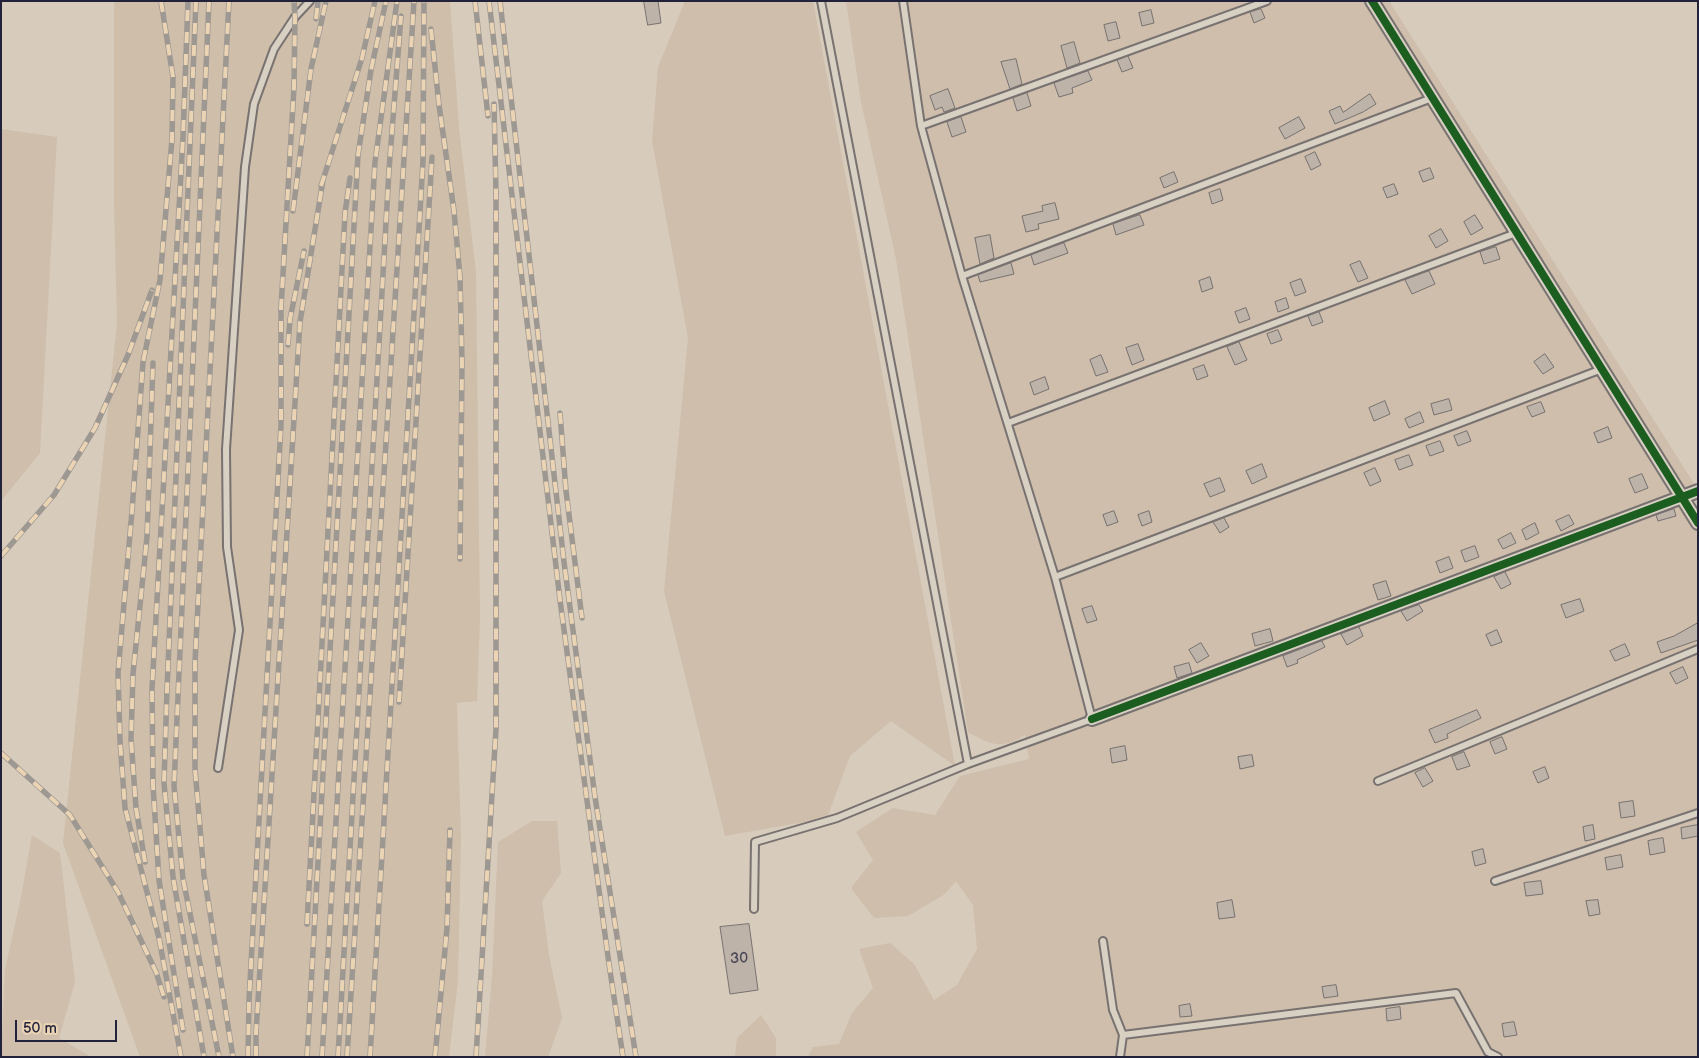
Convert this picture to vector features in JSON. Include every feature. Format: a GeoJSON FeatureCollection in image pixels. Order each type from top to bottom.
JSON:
{"type":"FeatureCollection","features":[{"type":"Feature","properties":{"kind":"street"},"geometry":{"type":"LineString","coordinates":[[1372,1],[1698,523]]}},
{"type":"Feature","properties":{"kind":"street"},"geometry":{"type":"LineString","coordinates":[[1092,719],[1698,491]]}},
{"type":"Feature","properties":{"kind":"lane"},"geometry":{"type":"LineString","coordinates":[[218,768],[239,630],[227,547],[226,449],[245,167],[254,104],[274,49],[296,17],[310,1]]}},
{"type":"Feature","properties":{"kind":"lane"},"geometry":{"type":"LineString","coordinates":[[821,1],[968,764]]}},
{"type":"Feature","properties":{"kind":"lane"},"geometry":{"type":"LineString","coordinates":[[754,908],[755,842],[838,818],[968,764],[1092,719],[1055,577],[962,276],[921,126],[903,1]]}},
{"type":"Feature","properties":{"kind":"lane"},"geometry":{"type":"LineString","coordinates":[[921,126],[1267,1]]}},
{"type":"Feature","properties":{"kind":"lane"},"geometry":{"type":"LineString","coordinates":[[962,276],[1432,98]]}},
{"type":"Feature","properties":{"kind":"lane"},"geometry":{"type":"LineString","coordinates":[[1008,423],[1516,233]]}},
{"type":"Feature","properties":{"kind":"lane"},"geometry":{"type":"LineString","coordinates":[[1055,577],[1602,370]]}},
{"type":"Feature","properties":{"kind":"lane"},"geometry":{"type":"LineString","coordinates":[[1378,781],[1698,649]]}},
{"type":"Feature","properties":{"kind":"lane"},"geometry":{"type":"LineString","coordinates":[[1495,881],[1698,813]]}},
{"type":"Feature","properties":{"kind":"lane"},"geometry":{"type":"LineString","coordinates":[[1103,941],[1114,1010],[1123,1035],[1120,1057]]}},
{"type":"Feature","properties":{"kind":"lane"},"geometry":{"type":"LineString","coordinates":[[1123,1035],[1456,992],[1488,1052],[1498,1057]]}},
{"type":"Feature","properties":{"kind":"shaded area"},"geometry":{"type":"Polygon","coordinates":[[[114,1],[450,1],[459,128],[476,272],[480,619],[477,701],[457,703],[461,836],[458,981],[449,1057],[140,1057],[63,843],[117,323],[114,206],[114,1]]]}},
{"type":"Feature","properties":{"kind":"shaded area"},"geometry":{"type":"Polygon","coordinates":[[[685,1],[813,1],[955,766],[891,721],[850,756],[827,818],[725,836],[664,591],[688,338],[652,141],[658,67],[685,1]]]}},
{"type":"Feature","properties":{"kind":"shaded area"},"geometry":{"type":"Polygon","coordinates":[[[846,1],[1389,1],[1698,490],[1698,1057],[808,1057],[813,1047],[839,1044],[852,1013],[873,988],[859,949],[890,943],[914,964],[934,1000],[957,985],[977,949],[973,905],[956,881],[945,894],[908,916],[874,918],[851,888],[873,860],[856,832],[893,808],[935,815],[960,776],[1029,759],[1025,735],[1009,743],[996,744],[968,732],[896,259],[861,102],[846,1]]]}},
{"type":"Feature","properties":{"kind":"shaded area"},"geometry":{"type":"Polygon","coordinates":[[[1,129],[57,137],[40,453],[1,501],[1,129]]]}},
{"type":"Feature","properties":{"kind":"shaded area"},"geometry":{"type":"Polygon","coordinates":[[[532,821],[557,821],[561,873],[542,901],[549,955],[562,1018],[548,1057],[485,1057],[492,976],[498,842],[532,821]]]}},
{"type":"Feature","properties":{"kind":"shaded area"},"geometry":{"type":"Polygon","coordinates":[[[32,835],[60,853],[75,982],[59,1038],[91,1057],[1,1057],[5,970],[32,835]]]}},
{"type":"Feature","properties":{"kind":"shaded area"},"geometry":{"type":"Polygon","coordinates":[[[761,1015],[776,1038],[776,1057],[735,1057],[737,1038],[761,1015]]]}},
{"type":"Feature","properties":{"kind":"building"},"geometry":{"type":"Polygon","coordinates":[[[644,1],[658,1],[661,23],[648,25],[644,1]]]}},
{"type":"Feature","properties":{"kind":"building"},"geometry":{"type":"Polygon","coordinates":[[[1261,9],[1265,18],[1254,23],[1250,12],[1261,9]]]}},
{"type":"Feature","properties":{"kind":"building"},"geometry":{"type":"Polygon","coordinates":[[[1151,10],[1154,23],[1142,26],[1139,13],[1151,10]]]}},
{"type":"Feature","properties":{"kind":"building"},"geometry":{"type":"Polygon","coordinates":[[[1116,22],[1120,38],[1108,41],[1104,25],[1116,22]]]}},
{"type":"Feature","properties":{"kind":"building"},"geometry":{"type":"Polygon","coordinates":[[[1074,42],[1080,63],[1067,68],[1061,46],[1074,42]]]}},
{"type":"Feature","properties":{"kind":"building"},"geometry":{"type":"Polygon","coordinates":[[[1128,56],[1133,68],[1122,72],[1117,60],[1128,56]]]}},
{"type":"Feature","properties":{"kind":"building"},"geometry":{"type":"Polygon","coordinates":[[[1016,59],[1022,84],[1010,89],[1001,62],[1016,59]]]}},
{"type":"Feature","properties":{"kind":"building"},"geometry":{"type":"Polygon","coordinates":[[[1088,71],[1092,80],[1072,88],[1073,93],[1059,97],[1054,83],[1088,71]]]}},
{"type":"Feature","properties":{"kind":"building"},"geometry":{"type":"Polygon","coordinates":[[[948,89],[955,108],[944,112],[942,107],[935,110],[930,96],[948,89]]]}},
{"type":"Feature","properties":{"kind":"building"},"geometry":{"type":"Polygon","coordinates":[[[1027,93],[1031,106],[1017,111],[1013,98],[1027,93]]]}},
{"type":"Feature","properties":{"kind":"building"},"geometry":{"type":"Polygon","coordinates":[[[1370,94],[1376,104],[1335,124],[1329,111],[1340,106],[1343,112],[1370,94]]]}},
{"type":"Feature","properties":{"kind":"building"},"geometry":{"type":"Polygon","coordinates":[[[961,117],[966,132],[952,137],[947,122],[961,117]]]}},
{"type":"Feature","properties":{"kind":"building"},"geometry":{"type":"Polygon","coordinates":[[[1299,117],[1305,128],[1285,139],[1279,128],[1299,117]]]}},
{"type":"Feature","properties":{"kind":"building"},"geometry":{"type":"Polygon","coordinates":[[[1315,152],[1321,165],[1311,170],[1305,157],[1315,152]]]}},
{"type":"Feature","properties":{"kind":"building"},"geometry":{"type":"Polygon","coordinates":[[[1430,168],[1434,178],[1423,182],[1419,172],[1430,168]]]}},
{"type":"Feature","properties":{"kind":"building"},"geometry":{"type":"Polygon","coordinates":[[[1174,172],[1178,182],[1164,188],[1160,178],[1174,172]]]}},
{"type":"Feature","properties":{"kind":"building"},"geometry":{"type":"Polygon","coordinates":[[[1394,184],[1398,194],[1387,198],[1383,188],[1394,184]]]}},
{"type":"Feature","properties":{"kind":"building"},"geometry":{"type":"Polygon","coordinates":[[[1220,189],[1223,200],[1212,204],[1209,193],[1220,189]]]}},
{"type":"Feature","properties":{"kind":"building"},"geometry":{"type":"Polygon","coordinates":[[[1055,203],[1059,219],[1038,224],[1039,229],[1026,232],[1022,216],[1043,211],[1042,206],[1055,203]]]}},
{"type":"Feature","properties":{"kind":"building"},"geometry":{"type":"Polygon","coordinates":[[[1140,215],[1144,225],[1116,235],[1113,224],[1140,215]]]}},
{"type":"Feature","properties":{"kind":"building"},"geometry":{"type":"Polygon","coordinates":[[[1475,215],[1483,228],[1471,235],[1464,222],[1475,215]]]}},
{"type":"Feature","properties":{"kind":"building"},"geometry":{"type":"Polygon","coordinates":[[[1441,229],[1448,241],[1436,248],[1429,236],[1441,229]]]}},
{"type":"Feature","properties":{"kind":"building"},"geometry":{"type":"Polygon","coordinates":[[[990,235],[994,258],[980,264],[975,238],[990,235]]]}},
{"type":"Feature","properties":{"kind":"building"},"geometry":{"type":"Polygon","coordinates":[[[1064,243],[1068,253],[1034,265],[1031,255],[1064,243]]]}},
{"type":"Feature","properties":{"kind":"building"},"geometry":{"type":"Polygon","coordinates":[[[1496,247],[1500,259],[1484,264],[1480,252],[1496,247]]]}},
{"type":"Feature","properties":{"kind":"building"},"geometry":{"type":"Polygon","coordinates":[[[1360,261],[1368,278],[1358,282],[1350,265],[1360,261]]]}},
{"type":"Feature","properties":{"kind":"building"},"geometry":{"type":"Polygon","coordinates":[[[1011,263],[1014,274],[980,282],[978,275],[1011,263]]]}},
{"type":"Feature","properties":{"kind":"building"},"geometry":{"type":"Polygon","coordinates":[[[1429,271],[1435,284],[1412,294],[1405,280],[1429,271]]]}},
{"type":"Feature","properties":{"kind":"building"},"geometry":{"type":"Polygon","coordinates":[[[1210,277],[1213,288],[1202,292],[1199,281],[1210,277]]]}},
{"type":"Feature","properties":{"kind":"building"},"geometry":{"type":"Polygon","coordinates":[[[1301,279],[1306,292],[1295,296],[1290,283],[1301,279]]]}},
{"type":"Feature","properties":{"kind":"building"},"geometry":{"type":"Polygon","coordinates":[[[1286,298],[1289,308],[1278,312],[1275,302],[1286,298]]]}},
{"type":"Feature","properties":{"kind":"building"},"geometry":{"type":"Polygon","coordinates":[[[1246,308],[1250,319],[1239,323],[1235,312],[1246,308]]]}},
{"type":"Feature","properties":{"kind":"building"},"geometry":{"type":"Polygon","coordinates":[[[1319,312],[1323,322],[1312,326],[1308,316],[1319,312]]]}},
{"type":"Feature","properties":{"kind":"building"},"geometry":{"type":"Polygon","coordinates":[[[1278,330],[1282,340],[1271,344],[1267,334],[1278,330]]]}},
{"type":"Feature","properties":{"kind":"building"},"geometry":{"type":"Polygon","coordinates":[[[1239,342],[1247,360],[1235,365],[1227,347],[1239,342]]]}},
{"type":"Feature","properties":{"kind":"building"},"geometry":{"type":"Polygon","coordinates":[[[1138,344],[1144,360],[1132,365],[1126,348],[1138,344]]]}},
{"type":"Feature","properties":{"kind":"building"},"geometry":{"type":"Polygon","coordinates":[[[1545,354],[1554,367],[1543,374],[1534,362],[1545,354]]]}},
{"type":"Feature","properties":{"kind":"building"},"geometry":{"type":"Polygon","coordinates":[[[1101,355],[1108,372],[1096,376],[1090,360],[1101,355]]]}},
{"type":"Feature","properties":{"kind":"building"},"geometry":{"type":"Polygon","coordinates":[[[1204,365],[1208,376],[1197,380],[1193,369],[1204,365]]]}},
{"type":"Feature","properties":{"kind":"building"},"geometry":{"type":"Polygon","coordinates":[[[1045,377],[1049,389],[1034,395],[1030,383],[1045,377]]]}},
{"type":"Feature","properties":{"kind":"building"},"geometry":{"type":"Polygon","coordinates":[[[1449,399],[1452,410],[1434,415],[1431,404],[1449,399]]]}},
{"type":"Feature","properties":{"kind":"building"},"geometry":{"type":"Polygon","coordinates":[[[1385,401],[1390,414],[1374,421],[1369,408],[1385,401]]]}},
{"type":"Feature","properties":{"kind":"building"},"geometry":{"type":"Polygon","coordinates":[[[1541,402],[1545,412],[1532,417],[1527,407],[1541,402]]]}},
{"type":"Feature","properties":{"kind":"building"},"geometry":{"type":"Polygon","coordinates":[[[1420,412],[1424,422],[1409,428],[1405,419],[1420,412]]]}},
{"type":"Feature","properties":{"kind":"building"},"geometry":{"type":"Polygon","coordinates":[[[1608,427],[1612,438],[1598,443],[1594,433],[1608,427]]]}},
{"type":"Feature","properties":{"kind":"building"},"geometry":{"type":"Polygon","coordinates":[[[1467,431],[1471,441],[1458,446],[1454,436],[1467,431]]]}},
{"type":"Feature","properties":{"kind":"building"},"geometry":{"type":"Polygon","coordinates":[[[1440,441],[1444,451],[1430,456],[1426,446],[1440,441]]]}},
{"type":"Feature","properties":{"kind":"building"},"geometry":{"type":"Polygon","coordinates":[[[1409,455],[1413,465],[1399,470],[1395,460],[1409,455]]]}},
{"type":"Feature","properties":{"kind":"building"},"geometry":{"type":"Polygon","coordinates":[[[1262,464],[1267,477],[1252,484],[1246,471],[1262,464]]]}},
{"type":"Feature","properties":{"kind":"building"},"geometry":{"type":"Polygon","coordinates":[[[1375,468],[1381,481],[1370,486],[1364,473],[1375,468]]]}},
{"type":"Feature","properties":{"kind":"building"},"geometry":{"type":"Polygon","coordinates":[[[1642,474],[1648,488],[1635,493],[1629,479],[1642,474]]]}},
{"type":"Feature","properties":{"kind":"building"},"geometry":{"type":"Polygon","coordinates":[[[1220,478],[1225,491],[1210,497],[1204,484],[1220,478]]]}},
{"type":"Feature","properties":{"kind":"building"},"geometry":{"type":"Polygon","coordinates":[[[1674,509],[1676,516],[1658,521],[1656,515],[1674,509]]]}},
{"type":"Feature","properties":{"kind":"building"},"geometry":{"type":"Polygon","coordinates":[[[1114,511],[1118,522],[1107,526],[1103,515],[1114,511]]]}},
{"type":"Feature","properties":{"kind":"building"},"geometry":{"type":"Polygon","coordinates":[[[1149,511],[1152,522],[1142,526],[1138,515],[1149,511]]]}},
{"type":"Feature","properties":{"kind":"building"},"geometry":{"type":"Polygon","coordinates":[[[1569,515],[1574,524],[1561,531],[1556,521],[1569,515]]]}},
{"type":"Feature","properties":{"kind":"building"},"geometry":{"type":"Polygon","coordinates":[[[1224,518],[1229,527],[1220,533],[1213,522],[1224,518]]]}},
{"type":"Feature","properties":{"kind":"building"},"geometry":{"type":"Polygon","coordinates":[[[1535,523],[1539,533],[1526,540],[1522,530],[1535,523]]]}},
{"type":"Feature","properties":{"kind":"building"},"geometry":{"type":"Polygon","coordinates":[[[1511,533],[1516,543],[1503,549],[1498,540],[1511,533]]]}},
{"type":"Feature","properties":{"kind":"building"},"geometry":{"type":"Polygon","coordinates":[[[1475,546],[1479,557],[1465,562],[1461,551],[1475,546]]]}},
{"type":"Feature","properties":{"kind":"building"},"geometry":{"type":"Polygon","coordinates":[[[1449,557],[1453,568],[1440,573],[1436,562],[1449,557]]]}},
{"type":"Feature","properties":{"kind":"building"},"geometry":{"type":"Polygon","coordinates":[[[1505,572],[1511,584],[1501,589],[1494,577],[1505,572]]]}},
{"type":"Feature","properties":{"kind":"building"},"geometry":{"type":"Polygon","coordinates":[[[1386,581],[1391,596],[1378,600],[1373,585],[1386,581]]]}},
{"type":"Feature","properties":{"kind":"building"},"geometry":{"type":"Polygon","coordinates":[[[1580,599],[1584,611],[1566,618],[1561,605],[1580,599]]]}},
{"type":"Feature","properties":{"kind":"building"},"geometry":{"type":"Polygon","coordinates":[[[1419,605],[1423,611],[1407,621],[1401,611],[1419,605]]]}},
{"type":"Feature","properties":{"kind":"building"},"geometry":{"type":"Polygon","coordinates":[[[1092,606],[1097,620],[1087,623],[1082,609],[1092,606]]]}},
{"type":"Feature","properties":{"kind":"building"},"geometry":{"type":"Polygon","coordinates":[[[1698,623],[1698,640],[1661,653],[1657,642],[1674,636],[1698,623]]]}},
{"type":"Feature","properties":{"kind":"building"},"geometry":{"type":"Polygon","coordinates":[[[1359,627],[1363,636],[1347,645],[1341,634],[1359,627]]]}},
{"type":"Feature","properties":{"kind":"building"},"geometry":{"type":"Polygon","coordinates":[[[1270,629],[1273,641],[1255,646],[1252,634],[1270,629]]]}},
{"type":"Feature","properties":{"kind":"building"},"geometry":{"type":"Polygon","coordinates":[[[1497,630],[1502,642],[1491,646],[1486,635],[1497,630]]]}},
{"type":"Feature","properties":{"kind":"building"},"geometry":{"type":"Polygon","coordinates":[[[1322,641],[1325,647],[1297,660],[1298,663],[1287,667],[1283,656],[1322,641]]]}},
{"type":"Feature","properties":{"kind":"building"},"geometry":{"type":"Polygon","coordinates":[[[1201,643],[1209,656],[1197,663],[1189,650],[1201,643]]]}},
{"type":"Feature","properties":{"kind":"building"},"geometry":{"type":"Polygon","coordinates":[[[1625,644],[1630,655],[1615,661],[1610,651],[1625,644]]]}},
{"type":"Feature","properties":{"kind":"building"},"geometry":{"type":"Polygon","coordinates":[[[1189,663],[1192,673],[1177,678],[1174,667],[1189,663]]]}},
{"type":"Feature","properties":{"kind":"building"},"geometry":{"type":"Polygon","coordinates":[[[1683,667],[1688,678],[1676,684],[1670,673],[1683,667]]]}},
{"type":"Feature","properties":{"kind":"building"},"geometry":{"type":"Polygon","coordinates":[[[1477,710],[1481,718],[1447,734],[1448,738],[1435,743],[1429,730],[1477,710]]]}},
{"type":"Feature","properties":{"kind":"building"},"geometry":{"type":"Polygon","coordinates":[[[1502,737],[1507,749],[1495,754],[1490,742],[1502,737]]]}},
{"type":"Feature","properties":{"kind":"building"},"geometry":{"type":"Polygon","coordinates":[[[1125,746],[1127,760],[1112,763],[1110,749],[1125,746]]]}},
{"type":"Feature","properties":{"kind":"building"},"geometry":{"type":"Polygon","coordinates":[[[1464,752],[1470,766],[1457,770],[1452,757],[1464,752]]]}},
{"type":"Feature","properties":{"kind":"building"},"geometry":{"type":"Polygon","coordinates":[[[1252,755],[1254,766],[1240,769],[1238,757],[1252,755]]]}},
{"type":"Feature","properties":{"kind":"building"},"geometry":{"type":"Polygon","coordinates":[[[1545,767],[1549,778],[1538,783],[1533,772],[1545,767]]]}},
{"type":"Feature","properties":{"kind":"building"},"geometry":{"type":"Polygon","coordinates":[[[1425,768],[1433,781],[1423,787],[1415,773],[1425,768]]]}},
{"type":"Feature","properties":{"kind":"building"},"geometry":{"type":"Polygon","coordinates":[[[1633,801],[1635,816],[1621,818],[1619,803],[1633,801]]]}},
{"type":"Feature","properties":{"kind":"building"},"geometry":{"type":"Polygon","coordinates":[[[1593,825],[1595,839],[1585,841],[1583,827],[1593,825]]]}},
{"type":"Feature","properties":{"kind":"building"},"geometry":{"type":"Polygon","coordinates":[[[1698,825],[1698,836],[1682,839],[1681,828],[1698,825]]]}},
{"type":"Feature","properties":{"kind":"building"},"geometry":{"type":"Polygon","coordinates":[[[1663,838],[1665,852],[1650,855],[1648,841],[1663,838]]]}},
{"type":"Feature","properties":{"kind":"building"},"geometry":{"type":"Polygon","coordinates":[[[1483,849],[1486,863],[1475,866],[1472,852],[1483,849]]]}},
{"type":"Feature","properties":{"kind":"building"},"geometry":{"type":"Polygon","coordinates":[[[1621,855],[1623,867],[1607,870],[1605,858],[1621,855]]]}},
{"type":"Feature","properties":{"kind":"building"},"geometry":{"type":"Polygon","coordinates":[[[1541,881],[1543,894],[1526,896],[1524,883],[1541,881]]]}},
{"type":"Feature","properties":{"kind":"building"},"geometry":{"type":"Polygon","coordinates":[[[1232,900],[1235,917],[1219,919],[1217,903],[1232,900]]]}},
{"type":"Feature","properties":{"kind":"building"},"geometry":{"type":"Polygon","coordinates":[[[1598,900],[1600,914],[1589,916],[1586,901],[1598,900]]]}},
{"type":"Feature","properties":{"kind":"building"},"geometry":{"type":"Polygon","coordinates":[[[749,924],[758,990],[730,994],[720,927],[749,924]]]}},
{"type":"Feature","properties":{"kind":"building"},"geometry":{"type":"Polygon","coordinates":[[[1336,985],[1338,996],[1324,998],[1322,987],[1336,985]]]}},
{"type":"Feature","properties":{"kind":"building"},"geometry":{"type":"Polygon","coordinates":[[[1190,1004],[1192,1016],[1180,1017],[1179,1006],[1190,1004]]]}},
{"type":"Feature","properties":{"kind":"building"},"geometry":{"type":"Polygon","coordinates":[[[1400,1007],[1401,1019],[1387,1021],[1386,1009],[1400,1007]]]}},
{"type":"Feature","properties":{"kind":"building"},"geometry":{"type":"Polygon","coordinates":[[[1514,1022],[1517,1035],[1504,1037],[1502,1024],[1514,1022]]]}},
{"type":"Feature","properties":{"kind":"railway"},"geometry":{"type":"LineString","coordinates":[[161,1],[173,77],[172,139],[160,280],[143,362],[118,673],[120,741],[125,808],[159,938],[181,1057]]}},
{"type":"Feature","properties":{"kind":"railway"},"geometry":{"type":"LineString","coordinates":[[183,1030],[159,880],[153,785],[152,689],[183,137],[188,1]]}},
{"type":"Feature","properties":{"kind":"railway"},"geometry":{"type":"LineString","coordinates":[[196,1],[164,783],[173,877],[204,1057]]}},
{"type":"Feature","properties":{"kind":"railway"},"geometry":{"type":"LineString","coordinates":[[209,1],[174,786],[183,879],[219,1057]]}},
{"type":"Feature","properties":{"kind":"railway"},"geometry":{"type":"LineString","coordinates":[[229,1],[195,662],[195,769],[204,875],[233,1057]]}},
{"type":"Feature","properties":{"kind":"railway"},"geometry":{"type":"LineString","coordinates":[[248,1057],[249,1000],[281,425],[281,308],[294,87],[294,1]]}},
{"type":"Feature","properties":{"kind":"railway"},"geometry":{"type":"LineString","coordinates":[[316,19],[318,1]]}},
{"type":"Feature","properties":{"kind":"railway"},"geometry":{"type":"LineString","coordinates":[[293,211],[311,69],[326,1]]}},
{"type":"Feature","properties":{"kind":"railway"},"geometry":{"type":"LineString","coordinates":[[321,186],[362,58],[375,1]]}},
{"type":"Feature","properties":{"kind":"railway"},"geometry":{"type":"LineString","coordinates":[[307,1057],[358,155],[371,70],[386,1]]}},
{"type":"Feature","properties":{"kind":"railway"},"geometry":{"type":"LineString","coordinates":[[322,1057],[375,162],[397,1]]}},
{"type":"Feature","properties":{"kind":"railway"},"geometry":{"type":"LineString","coordinates":[[347,1057],[414,1]]}},
{"type":"Feature","properties":{"kind":"railway"},"geometry":{"type":"LineString","coordinates":[[370,1057],[423,161],[424,1]]}},
{"type":"Feature","properties":{"kind":"railway"},"geometry":{"type":"LineString","coordinates":[[475,1],[488,116]]}},
{"type":"Feature","properties":{"kind":"railway"},"geometry":{"type":"LineString","coordinates":[[489,1],[560,600],[623,1057]]}},
{"type":"Feature","properties":{"kind":"railway"},"geometry":{"type":"LineString","coordinates":[[500,1],[564,562],[595,797],[636,1057]]}},
{"type":"Feature","properties":{"kind":"railway"},"geometry":{"type":"LineString","coordinates":[[338,1057],[389,170],[401,16]]}},
{"type":"Feature","properties":{"kind":"railway"},"geometry":{"type":"LineString","coordinates":[[431,29],[439,105],[454,211],[460,277],[462,363],[460,559]]}},
{"type":"Feature","properties":{"kind":"railway"},"geometry":{"type":"LineString","coordinates":[[476,1057],[496,729],[496,193],[494,104]]}},
{"type":"Feature","properties":{"kind":"railway"},"geometry":{"type":"LineString","coordinates":[[399,702],[432,157]]}},
{"type":"Feature","properties":{"kind":"railway"},"geometry":{"type":"LineString","coordinates":[[307,924],[345,213],[350,178]]}},
{"type":"Feature","properties":{"kind":"railway"},"geometry":{"type":"LineString","coordinates":[[256,1057],[300,322],[323,180]]}},
{"type":"Feature","properties":{"kind":"railway"},"geometry":{"type":"LineString","coordinates":[[288,345],[290,319],[304,251]]}},
{"type":"Feature","properties":{"kind":"railway"},"geometry":{"type":"LineString","coordinates":[[1,556],[54,495],[95,428],[128,355],[152,290]]}},
{"type":"Feature","properties":{"kind":"railway"},"geometry":{"type":"LineString","coordinates":[[145,862],[136,808],[131,739],[133,674],[147,537],[153,363]]}},
{"type":"Feature","properties":{"kind":"railway"},"geometry":{"type":"LineString","coordinates":[[560,413],[566,491],[582,618]]}},
{"type":"Feature","properties":{"kind":"railway"},"geometry":{"type":"LineString","coordinates":[[1,753],[70,815],[118,892],[156,972],[164,997]]}},
{"type":"Feature","properties":{"kind":"railway"},"geometry":{"type":"LineString","coordinates":[[435,1057],[447,928],[450,830]]}},
{"type":"Feature","properties":{"kind":"cycle path"},"geometry":{"type":"LineString","coordinates":[[1372,1],[1698,523]]}},
{"type":"Feature","properties":{"kind":"cycle path"},"geometry":{"type":"LineString","coordinates":[[1092,719],[1698,491]]}}]}
